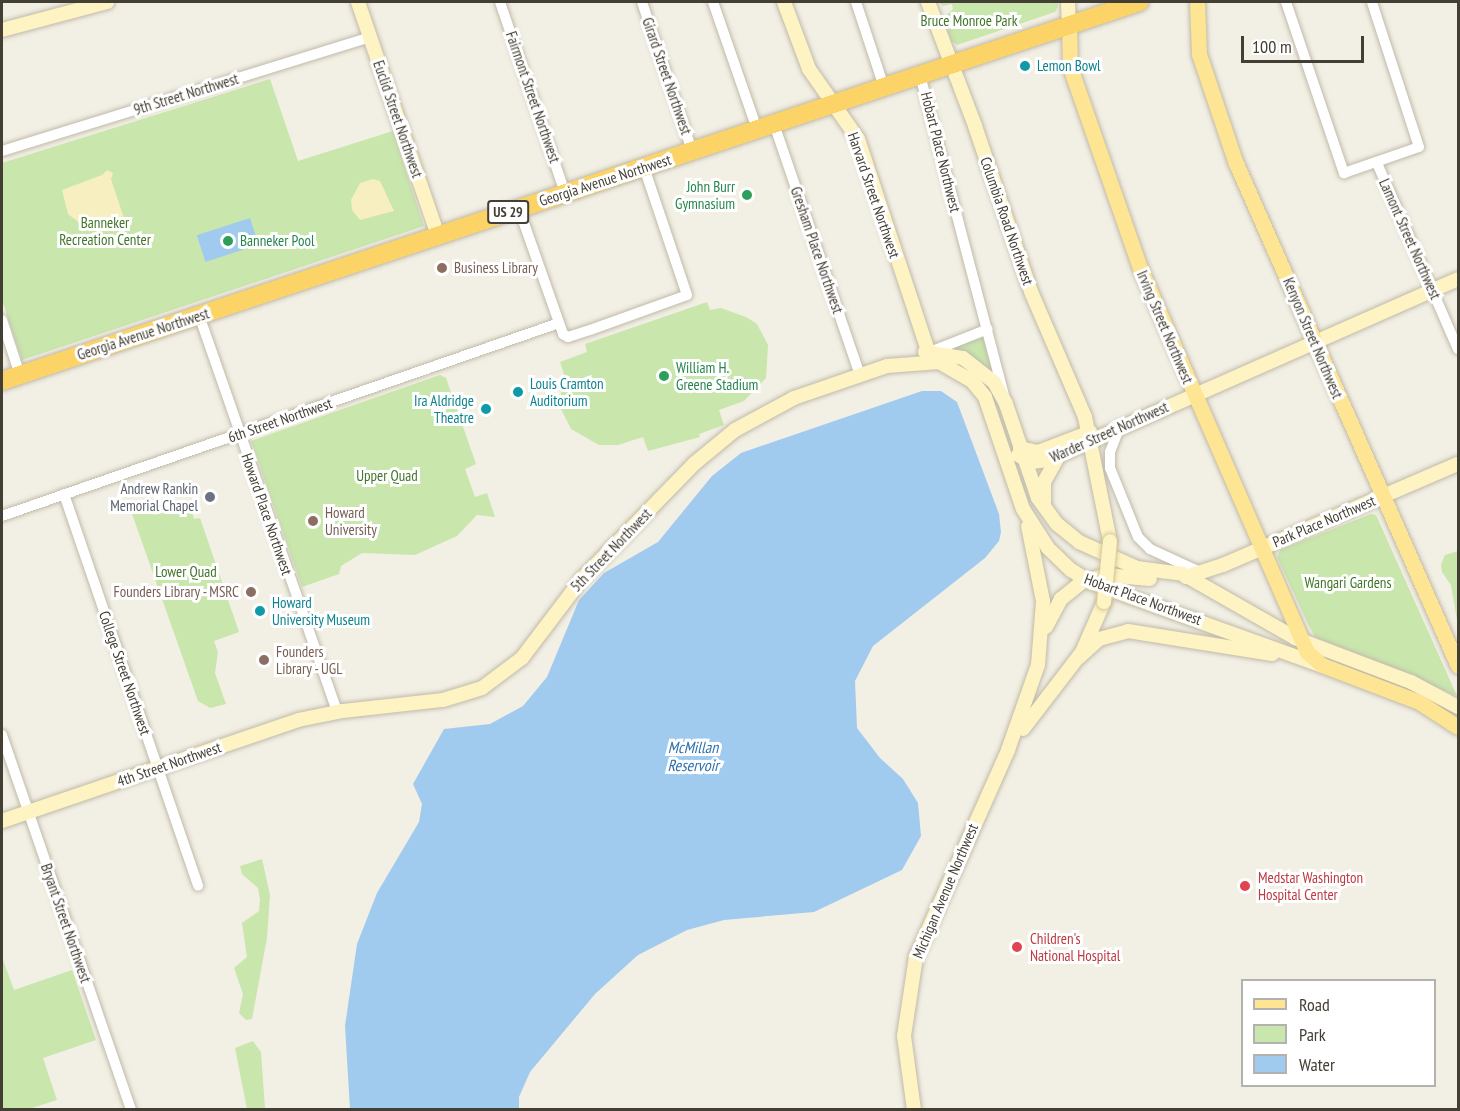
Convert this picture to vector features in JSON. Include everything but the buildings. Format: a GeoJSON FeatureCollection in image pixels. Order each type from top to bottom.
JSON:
{"type":"FeatureCollection","features":[{"type":"Feature","properties":{"kind":"highway","name":"Georgia Avenue Northwest"},"geometry":{"type":"LineString","coordinates":[[2,381],[1139,2]]}},
{"type":"Feature","properties":{"kind":"main road"},"geometry":{"type":"LineString","coordinates":[[2,30],[107,2]]}},
{"type":"Feature","properties":{"kind":"main road","name":"Euclid Street Northwest"},"geometry":{"type":"LineString","coordinates":[[358,2],[438,236]]}},
{"type":"Feature","properties":{"kind":"main road","name":"Harvard Street Northwest"},"geometry":{"type":"LineString","coordinates":[[784,2],[805,62],[859,142],[938,360]]}},
{"type":"Feature","properties":{"kind":"main road","name":"Columbia Road Northwest"},"geometry":{"type":"LineString","coordinates":[[928,2],[975,126],[1032,294],[1090,436]]}},
{"type":"Feature","properties":{"kind":"main road","name":"Irving Street Northwest"},"geometry":{"type":"LineString","coordinates":[[1068,2],[1068,52],[1072,73],[1136,258],[1261,548],[1298,648],[1322,665],[1419,702],[1458,727]]}},
{"type":"Feature","properties":{"kind":"main road","name":"Kenyon Street Northwest"},"geometry":{"type":"LineString","coordinates":[[1197,2],[1199,54],[1235,161],[1458,666]]}},
{"type":"Feature","properties":{"kind":"main road","name":"Warder Street Northwest"},"geometry":{"type":"LineString","coordinates":[[1021,453],[1038,452],[1120,426],[1458,279]]}},
{"type":"Feature","properties":{"kind":"main road","name":"Hobart Place Northwest"},"geometry":{"type":"LineString","coordinates":[[938,360],[958,357],[976,366],[994,382],[1006,404],[1021,453],[1046,511],[1074,539],[1104,556],[1137,568],[1195,575],[1298,648]]}},
{"type":"Feature","properties":{"kind":"main road"},"geometry":{"type":"LineString","coordinates":[[938,360],[968,368],[985,381],[998,401],[1014,448],[1021,453]]}},
{"type":"Feature","properties":{"kind":"main road","name":"5th Street Northwest"},"geometry":{"type":"LineString","coordinates":[[337,711],[443,700],[494,681],[522,658],[575,587],[709,450],[773,408],[887,366],[938,360]]}},
{"type":"Feature","properties":{"kind":"main road","name":"Hobart Place Northwest"},"geometry":{"type":"LineString","coordinates":[[938,360],[973,382],[988,404],[1023,509],[1054,554],[1086,580],[1298,648]]}},
{"type":"Feature","properties":{"kind":"main road","name":"Warder Street Northwest"},"geometry":{"type":"LineString","coordinates":[[1021,453],[1037,463],[1059,454],[1090,436]]}},
{"type":"Feature","properties":{"kind":"main road","name":"Michigan Avenue Northwest"},"geometry":{"type":"LineString","coordinates":[[1008,750],[1078,658],[1104,602],[1110,541],[1090,436]]}},
{"type":"Feature","properties":{"kind":"main road"},"geometry":{"type":"LineString","coordinates":[[1046,511],[1044,482],[1059,454]]}},
{"type":"Feature","properties":{"kind":"main road","name":"Park Place Northwest"},"geometry":{"type":"LineString","coordinates":[[1195,575],[1458,464]]}},
{"type":"Feature","properties":{"kind":"main road","name":"Michigan Avenue Northwest"},"geometry":{"type":"LineString","coordinates":[[914,1110],[904,1036],[913,967],[924,933],[1008,750],[1035,677],[1043,635],[1041,578],[1023,509]]}},
{"type":"Feature","properties":{"kind":"main road"},"geometry":{"type":"LineString","coordinates":[[1043,635],[1061,599],[1086,580],[1106,575],[1164,580],[1195,575]]}},
{"type":"Feature","properties":{"kind":"main road"},"geometry":{"type":"LineString","coordinates":[[1078,658],[1099,639],[1128,631],[1298,648],[1411,682],[1458,707]]}},
{"type":"Feature","properties":{"kind":"main road","name":"4th Street Northwest"},"geometry":{"type":"LineString","coordinates":[[2,821],[290,722],[337,711]]}},
{"type":"Feature","properties":{"kind":"street","name":"Fairmont Street Northwest"},"geometry":{"type":"LineString","coordinates":[[500,2],[565,193]]}},
{"type":"Feature","properties":{"kind":"street","name":"Girard Street Northwest"},"geometry":{"type":"LineString","coordinates":[[642,2],[693,151]]}},
{"type":"Feature","properties":{"kind":"street","name":"Gresham Place Northwest"},"geometry":{"type":"LineString","coordinates":[[713,2],[765,126],[860,375]]}},
{"type":"Feature","properties":{"kind":"street"},"geometry":{"type":"LineString","coordinates":[[856,2],[885,87]]}},
{"type":"Feature","properties":{"kind":"street"},"geometry":{"type":"LineString","coordinates":[[1286,2],[1344,173],[1413,151],[1419,140],[1372,2]]}},
{"type":"Feature","properties":{"kind":"street","name":"9th Street Northwest"},"geometry":{"type":"LineString","coordinates":[[2,151],[370,37]]}},
{"type":"Feature","properties":{"kind":"street","name":"Hobart Place Northwest"},"geometry":{"type":"LineString","coordinates":[[920,75],[1006,404]]}},
{"type":"Feature","properties":{"kind":"street","name":"Lamont Street Northwest"},"geometry":{"type":"LineString","coordinates":[[1377,163],[1458,349]]}},
{"type":"Feature","properties":{"kind":"street"},"geometry":{"type":"LineString","coordinates":[[519,209],[559,323],[568,337],[590,330],[686,297],[683,276],[645,167]]}},
{"type":"Feature","properties":{"kind":"street","name":"Howard Place Northwest"},"geometry":{"type":"LineString","coordinates":[[199,315],[337,711]]}},
{"type":"Feature","properties":{"kind":"street"},"geometry":{"type":"LineString","coordinates":[[2,320],[20,375]]}},
{"type":"Feature","properties":{"kind":"street","name":"6th Street Northwest"},"geometry":{"type":"LineString","coordinates":[[2,516],[559,323]]}},
{"type":"Feature","properties":{"kind":"street","name":"5th Street Northwest"},"geometry":{"type":"LineString","coordinates":[[938,360],[988,329]]}},
{"type":"Feature","properties":{"kind":"street"},"geometry":{"type":"LineString","coordinates":[[1120,426],[1110,464],[1137,537],[1150,549],[1195,575]]}},
{"type":"Feature","properties":{"kind":"street","name":"College Street Northwest"},"geometry":{"type":"LineString","coordinates":[[64,494],[198,886]]}},
{"type":"Feature","properties":{"kind":"street","name":"Bryant Street Northwest"},"geometry":{"type":"LineString","coordinates":[[2,735],[131,1110]]}},
{"type":"Feature","properties":{"kind":"green space","name":"Bruce Monroe Park"},"geometry":{"type":"Polygon","coordinates":[[[938,2],[1057,2],[1058,6],[1055,12],[957,45],[952,42],[943,18],[953,9],[952,4],[943,6],[938,2]]]}},
{"type":"Feature","properties":{"kind":"green space","name":"Banneker Recreation Center"},"geometry":{"type":"Polygon","coordinates":[[[270,79],[298,161],[393,131],[424,226],[22,360],[2,300],[2,163],[270,79]]]}},
{"type":"Feature","properties":{"kind":"green space","name":"William H. Greene Stadium"},"geometry":{"type":"Polygon","coordinates":[[[707,302],[710,310],[721,308],[746,317],[757,324],[768,345],[766,378],[744,401],[719,410],[724,425],[699,434],[700,437],[648,451],[643,437],[618,445],[599,445],[571,429],[559,405],[564,374],[560,362],[587,352],[585,344],[707,302]]]}},
{"type":"Feature","properties":{"kind":"green space"},"geometry":{"type":"Polygon","coordinates":[[[983,337],[993,372],[970,355],[946,348],[983,337]]]}},
{"type":"Feature","properties":{"kind":"green space","name":"Upper Quad"},"geometry":{"type":"Polygon","coordinates":[[[440,375],[446,378],[476,464],[465,469],[475,497],[487,493],[495,517],[477,515],[457,536],[415,555],[362,553],[341,566],[339,574],[302,587],[251,441],[440,375]]]}},
{"type":"Feature","properties":{"kind":"green space","name":"Lower Quad"},"geometry":{"type":"Polygon","coordinates":[[[150,505],[154,515],[190,505],[194,519],[200,518],[239,632],[214,641],[218,652],[215,673],[226,704],[210,708],[198,701],[131,511],[150,505]]]}},
{"type":"Feature","properties":{"kind":"green space","name":"Wangari Gardens"},"geometry":{"type":"Polygon","coordinates":[[[1371,514],[1376,515],[1457,696],[1315,637],[1308,624],[1277,557],[1280,550],[1371,514]]]}},
{"type":"Feature","properties":{"kind":"green space"},"geometry":{"type":"Polygon","coordinates":[[[1458,551],[1458,626],[1451,585],[1442,572],[1441,564],[1445,555],[1458,551]]]}},
{"type":"Feature","properties":{"kind":"green space"},"geometry":{"type":"Polygon","coordinates":[[[262,859],[270,895],[267,938],[252,1019],[246,1020],[239,1013],[243,994],[234,968],[247,957],[242,923],[259,911],[260,900],[258,888],[242,874],[240,866],[262,859]]]}},
{"type":"Feature","properties":{"kind":"green space"},"geometry":{"type":"Polygon","coordinates":[[[3,960],[14,990],[72,970],[96,1040],[43,1058],[57,1100],[29,1109],[2,1109],[3,960]]]}},
{"type":"Feature","properties":{"kind":"green space"},"geometry":{"type":"Polygon","coordinates":[[[253,1041],[261,1052],[265,1109],[247,1109],[235,1048],[253,1041]]]}},
{"type":"Feature","properties":{"kind":"sand"},"geometry":{"type":"Polygon","coordinates":[[[107,170],[113,173],[111,179],[124,218],[111,228],[86,228],[68,214],[62,190],[102,175],[107,170]]]}},
{"type":"Feature","properties":{"kind":"sand"},"geometry":{"type":"Polygon","coordinates":[[[373,179],[380,181],[394,211],[360,220],[352,210],[351,200],[360,183],[373,179]]]}},
{"type":"Feature","properties":{"kind":"water","name":"Banneker Pool"},"geometry":{"type":"Polygon","coordinates":[[[250,218],[259,245],[205,262],[197,235],[250,218]]]}},
{"type":"Feature","properties":{"kind":"water","name":"McMillan Reservoir"},"geometry":{"type":"Polygon","coordinates":[[[922,391],[941,391],[957,402],[999,514],[1001,532],[999,541],[985,558],[873,646],[855,681],[857,728],[880,758],[903,779],[918,803],[921,836],[902,870],[814,912],[724,920],[687,930],[638,955],[595,994],[530,1072],[519,1097],[519,1109],[350,1109],[345,1026],[357,944],[377,893],[419,822],[422,804],[413,784],[444,729],[490,724],[523,706],[547,677],[579,600],[604,573],[658,542],[712,476],[741,453],[922,391]]]}},
{"type":"Feature","properties":{"kind":"place","name":"Lemon Bowl"},"geometry":{"type":"Point","coordinates":[1025,66]}},
{"type":"Feature","properties":{"kind":"place","name":"John Burr Gymnasium"},"geometry":{"type":"Point","coordinates":[747,195]}},
{"type":"Feature","properties":{"kind":"place","name":"Banneker Pool"},"geometry":{"type":"Point","coordinates":[228,241]}},
{"type":"Feature","properties":{"kind":"place","name":"Business Library"},"geometry":{"type":"Point","coordinates":[442,268]}},
{"type":"Feature","properties":{"kind":"place","name":"William H. Greene Stadium"},"geometry":{"type":"Point","coordinates":[664,376]}},
{"type":"Feature","properties":{"kind":"place","name":"Louis Cramton Auditorium"},"geometry":{"type":"Point","coordinates":[518,392]}},
{"type":"Feature","properties":{"kind":"place","name":"Ira Aldridge Theatre"},"geometry":{"type":"Point","coordinates":[486,409]}},
{"type":"Feature","properties":{"kind":"place","name":"Andrew Rankin Memorial Chapel"},"geometry":{"type":"Point","coordinates":[210,497]}},
{"type":"Feature","properties":{"kind":"place","name":"Howard University"},"geometry":{"type":"Point","coordinates":[313,521]}},
{"type":"Feature","properties":{"kind":"place","name":"Founders Library - MSRC"},"geometry":{"type":"Point","coordinates":[251,592]}},
{"type":"Feature","properties":{"kind":"place","name":"Howard University Museum"},"geometry":{"type":"Point","coordinates":[260,611]}},
{"type":"Feature","properties":{"kind":"place","name":"Founders Library - UGL"},"geometry":{"type":"Point","coordinates":[264,660]}},
{"type":"Feature","properties":{"kind":"place","name":"Medstar Washington Hospital Center"},"geometry":{"type":"Point","coordinates":[1245,886]}},
{"type":"Feature","properties":{"kind":"place","name":"Children's National Hospital"},"geometry":{"type":"Point","coordinates":[1017,947]}}]}
